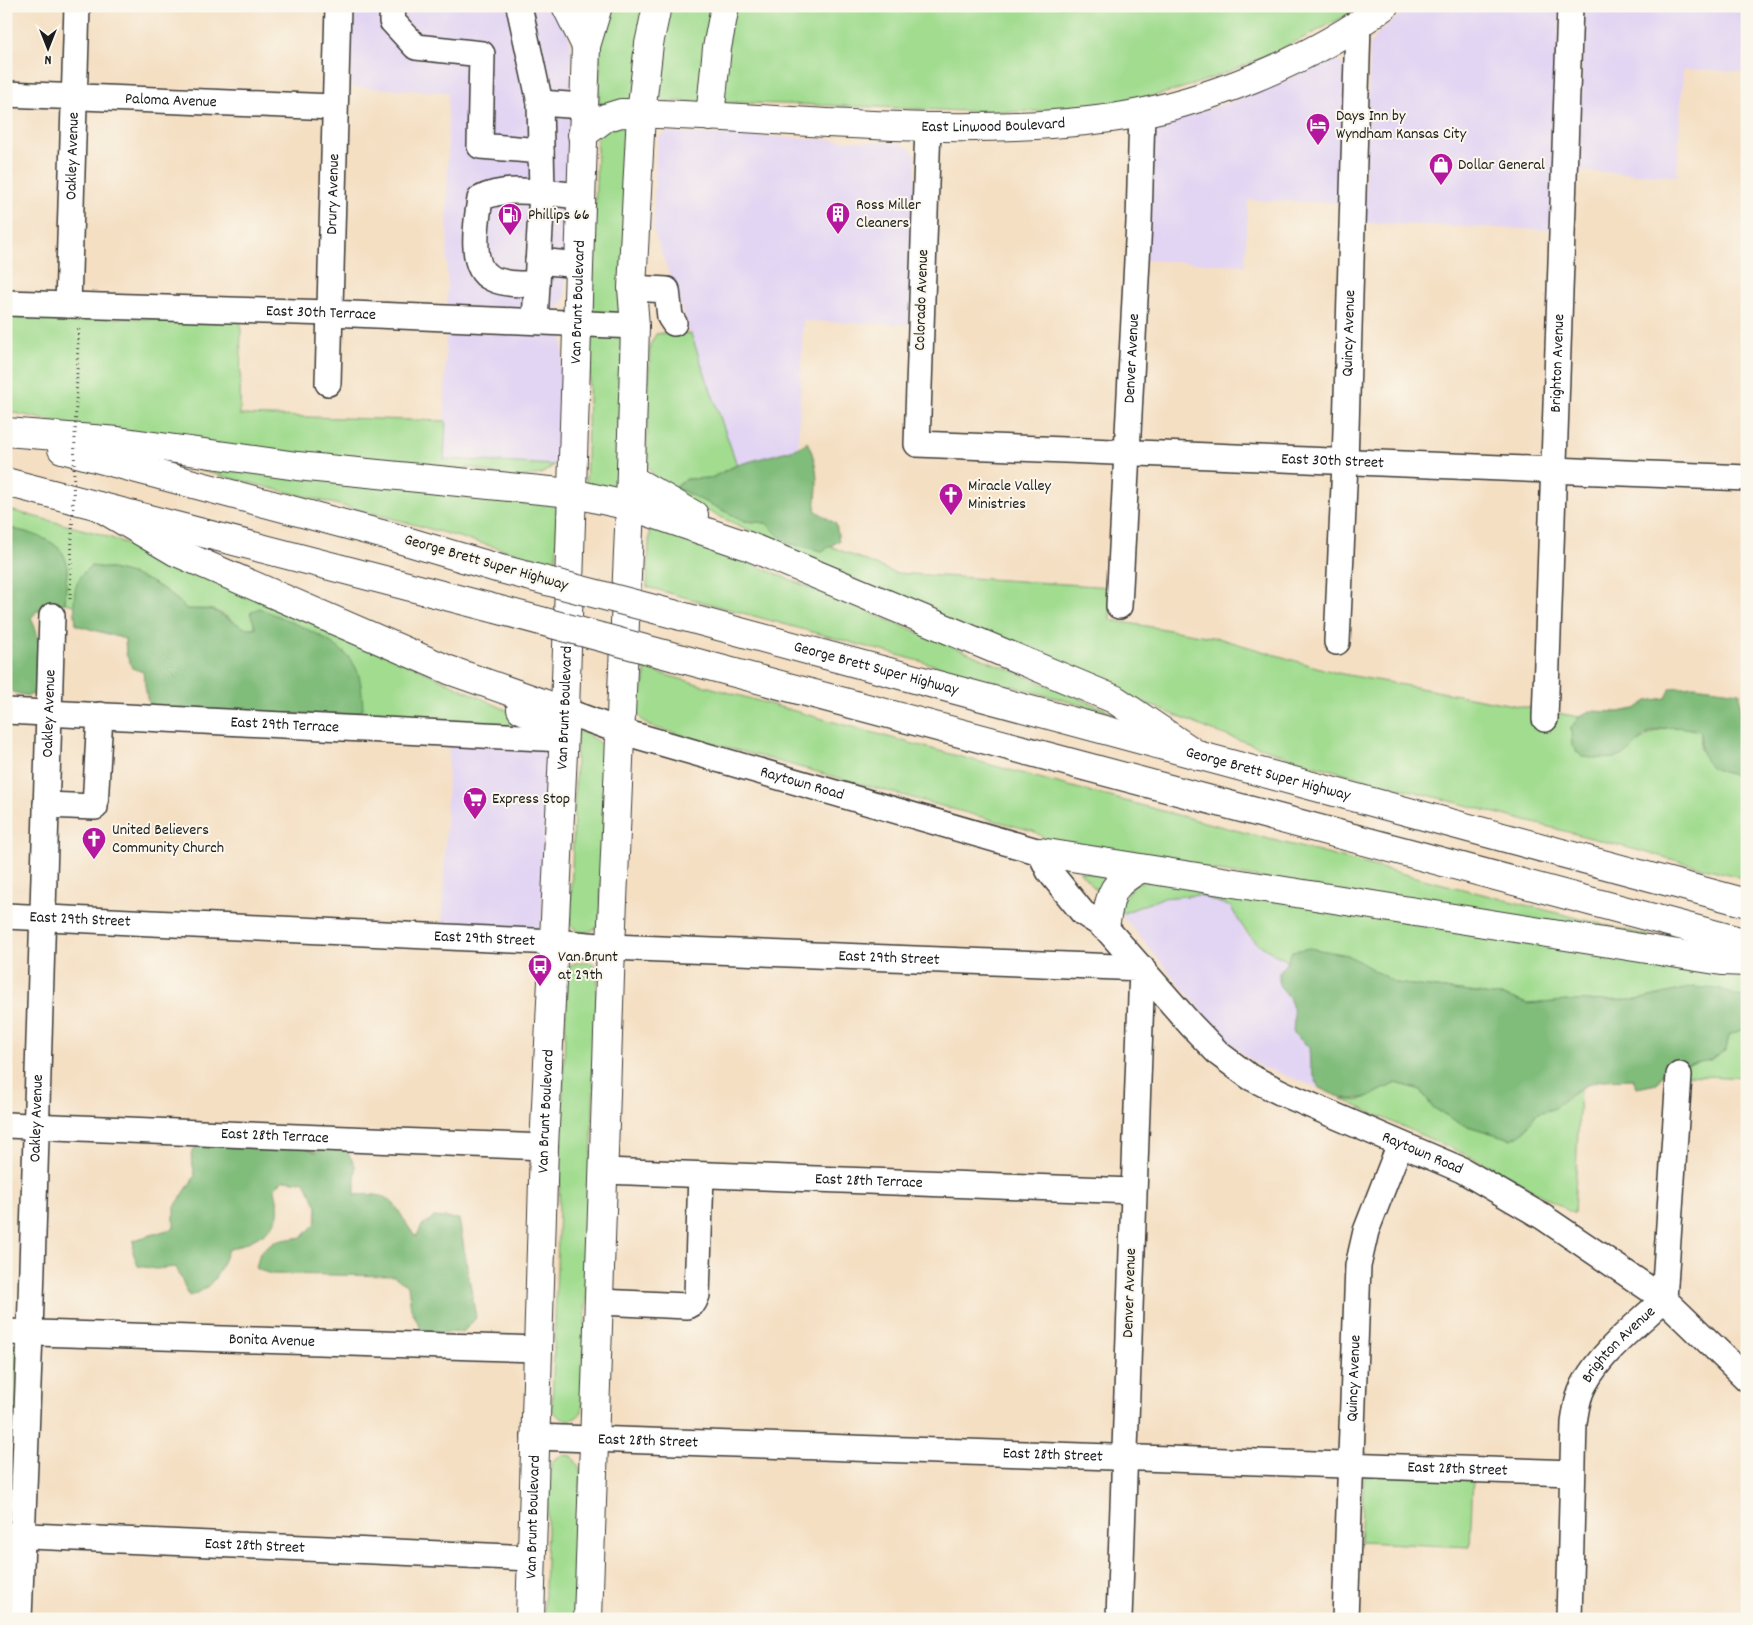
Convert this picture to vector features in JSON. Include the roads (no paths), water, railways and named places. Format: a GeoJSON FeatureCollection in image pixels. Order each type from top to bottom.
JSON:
{"type":"FeatureCollection","features":[{"type":"Feature","properties":{"kind":"main road"},"geometry":{"type":"LineString","coordinates":[[566,6],[586,46]]}},
{"type":"Feature","properties":{"kind":"main road","name":"Van Brunt Boulevard"},"geometry":{"type":"LineString","coordinates":[[530,1619],[544,1147],[565,711],[583,106],[586,46],[598,6]]}},
{"type":"Feature","properties":{"kind":"main road"},"geometry":{"type":"LineString","coordinates":[[588,1619],[611,947],[631,479],[635,326],[632,288],[641,114],[649,44],[657,6]]}},
{"type":"Feature","properties":{"kind":"main road"},"geometry":{"type":"LineString","coordinates":[[710,117],[717,48],[726,6]]}},
{"type":"Feature","properties":{"kind":"main road","name":"East Linwood Boulevard"},"geometry":{"type":"LineString","coordinates":[[582,135],[605,118],[621,113],[928,126],[1052,124],[1142,112],[1226,89],[1304,56],[1358,25],[1384,6]]}},
{"type":"Feature","properties":{"kind":"main road"},"geometry":{"type":"LineString","coordinates":[[6,433],[118,441],[297,466],[571,493],[630,506],[748,546],[1114,699],[1199,756]]}},
{"type":"Feature","properties":{"kind":"main road","name":"George Brett Super Highway"},"geometry":{"type":"LineString","coordinates":[[6,433],[380,534],[497,568],[1747,904]]}},
{"type":"Feature","properties":{"kind":"main road"},"geometry":{"type":"LineString","coordinates":[[631,479],[748,546]]}},
{"type":"Feature","properties":{"kind":"main road"},"geometry":{"type":"LineString","coordinates":[[6,482],[496,609],[1747,943]]}},
{"type":"Feature","properties":{"kind":"main road"},"geometry":{"type":"LineString","coordinates":[[98,506],[176,552],[449,670],[565,711]]}},
{"type":"Feature","properties":{"kind":"main road"},"geometry":{"type":"LineString","coordinates":[[449,670],[540,717],[563,739]]}},
{"type":"Feature","properties":{"kind":"main road"},"geometry":{"type":"LineString","coordinates":[[1040,852],[1140,870],[1722,961],[1747,962]]}},
{"type":"Feature","properties":{"kind":"main road"},"geometry":{"type":"LineString","coordinates":[[1105,927],[1110,898],[1120,880],[1140,870]]}},
{"type":"Feature","properties":{"kind":"street","name":"Oakley Avenue"},"geometry":{"type":"LineString","coordinates":[[68,306],[77,6]]}},
{"type":"Feature","properties":{"kind":"street","name":"Drury Avenue"},"geometry":{"type":"LineString","coordinates":[[328,383],[338,6]]}},
{"type":"Feature","properties":{"kind":"street"},"geometry":{"type":"LineString","coordinates":[[393,6],[392,21],[416,47],[482,54],[480,146],[541,151]]}},
{"type":"Feature","properties":{"kind":"street"},"geometry":{"type":"LineString","coordinates":[[519,6],[540,103],[542,192],[535,321]]}},
{"type":"Feature","properties":{"kind":"street","name":"Brighton Avenue"},"geometry":{"type":"LineString","coordinates":[[1545,718],[1570,6]]}},
{"type":"Feature","properties":{"kind":"street","name":"Quincy Avenue"},"geometry":{"type":"LineString","coordinates":[[1337,642],[1345,463],[1358,25]]}},
{"type":"Feature","properties":{"kind":"street","name":"Paloma Avenue"},"geometry":{"type":"LineString","coordinates":[[6,94],[334,107]]}},
{"type":"Feature","properties":{"kind":"street"},"geometry":{"type":"LineString","coordinates":[[540,103],[583,106]]}},
{"type":"Feature","properties":{"kind":"street","name":"Denver Avenue"},"geometry":{"type":"LineString","coordinates":[[1120,606],[1142,112]]}},
{"type":"Feature","properties":{"kind":"street","name":"Colorado Avenue"},"geometry":{"type":"LineString","coordinates":[[917,444],[928,126]]}},
{"type":"Feature","properties":{"kind":"street"},"geometry":{"type":"LineString","coordinates":[[579,265],[538,273],[509,283],[490,278],[479,266],[476,237],[480,199],[491,192],[542,192],[581,196]]}},
{"type":"Feature","properties":{"kind":"street"},"geometry":{"type":"LineString","coordinates":[[632,288],[667,290],[670,317],[674,323]]}},
{"type":"Feature","properties":{"kind":"street","name":"East 30th Terrace"},"geometry":{"type":"LineString","coordinates":[[6,303],[329,312],[635,326]]}},
{"type":"Feature","properties":{"kind":"street","name":"East 30th Street"},"geometry":{"type":"LineString","coordinates":[[917,444],[1747,478]]}},
{"type":"Feature","properties":{"kind":"street","name":"Oakley Avenue"},"geometry":{"type":"LineString","coordinates":[[19,1619],[14,1535],[18,1333],[36,1126],[52,616]]}},
{"type":"Feature","properties":{"kind":"street","name":"East 29th Terrace"},"geometry":{"type":"LineString","coordinates":[[6,711],[563,739]]}},
{"type":"Feature","properties":{"kind":"street","name":"Raytown Road"},"geometry":{"type":"LineString","coordinates":[[565,711],[620,731],[1040,852],[1065,864],[1096,904],[1105,927],[1219,1054],[1250,1077],[1282,1093],[1462,1170],[1543,1217],[1664,1299],[1747,1379]]}},
{"type":"Feature","properties":{"kind":"street"},"geometry":{"type":"LineString","coordinates":[[46,805],[95,807],[100,715]]}},
{"type":"Feature","properties":{"kind":"street","name":"East 29th Street"},"geometry":{"type":"LineString","coordinates":[[6,916],[554,942],[611,947],[1142,968]]}},
{"type":"Feature","properties":{"kind":"street","name":"Denver Avenue"},"geometry":{"type":"LineString","coordinates":[[1119,1619],[1142,968]]}},
{"type":"Feature","properties":{"kind":"street","name":"Brighton Avenue"},"geometry":{"type":"LineString","coordinates":[[1568,1619],[1574,1423],[1578,1399],[1586,1382],[1601,1360],[1664,1299],[1679,1075]]}},
{"type":"Feature","properties":{"kind":"street","name":"East 28th Terrace"},"geometry":{"type":"LineString","coordinates":[[6,1125],[544,1147]]}},
{"type":"Feature","properties":{"kind":"street","name":"Quincy Avenue"},"geometry":{"type":"LineString","coordinates":[[1345,1619],[1358,1266],[1366,1231],[1400,1144]]}},
{"type":"Feature","properties":{"kind":"street","name":"East 28th Terrace"},"geometry":{"type":"LineString","coordinates":[[604,1171],[1133,1191]]}},
{"type":"Feature","properties":{"kind":"street"},"geometry":{"type":"LineString","coordinates":[[600,1302],[687,1306],[694,1302],[697,1295],[701,1175]]}},
{"type":"Feature","properties":{"kind":"street","name":"Bonita Avenue"},"geometry":{"type":"LineString","coordinates":[[18,1333],[537,1349]]}},
{"type":"Feature","properties":{"kind":"street","name":"East 28th Street"},"geometry":{"type":"LineString","coordinates":[[534,1437],[1351,1464],[1572,1474]]}},
{"type":"Feature","properties":{"kind":"street","name":"East 28th Street"},"geometry":{"type":"LineString","coordinates":[[14,1535],[531,1558]]}},
{"type":"Feature","properties":{"kind":"place","name":"Days Inn by Wyndham Kansas City"},"geometry":{"type":"Point","coordinates":[1318,146]}},
{"type":"Feature","properties":{"kind":"place","name":"Dollar General"},"geometry":{"type":"Point","coordinates":[1441,186]}},
{"type":"Feature","properties":{"kind":"place","name":"Ross Miller Cleaners"},"geometry":{"type":"Point","coordinates":[838,235]}},
{"type":"Feature","properties":{"kind":"place","name":"Phillips 66"},"geometry":{"type":"Point","coordinates":[510,236]}},
{"type":"Feature","properties":{"kind":"place","name":"Miracle Valley Ministries"},"geometry":{"type":"Point","coordinates":[951,516]}},
{"type":"Feature","properties":{"kind":"place","name":"Express Stop"},"geometry":{"type":"Point","coordinates":[475,820]}},
{"type":"Feature","properties":{"kind":"place","name":"United Believers Community Church"},"geometry":{"type":"Point","coordinates":[94,860]}},
{"type":"Feature","properties":{"kind":"place","name":"Van Brunt at 29th"},"geometry":{"type":"Point","coordinates":[540,987]}}]}
